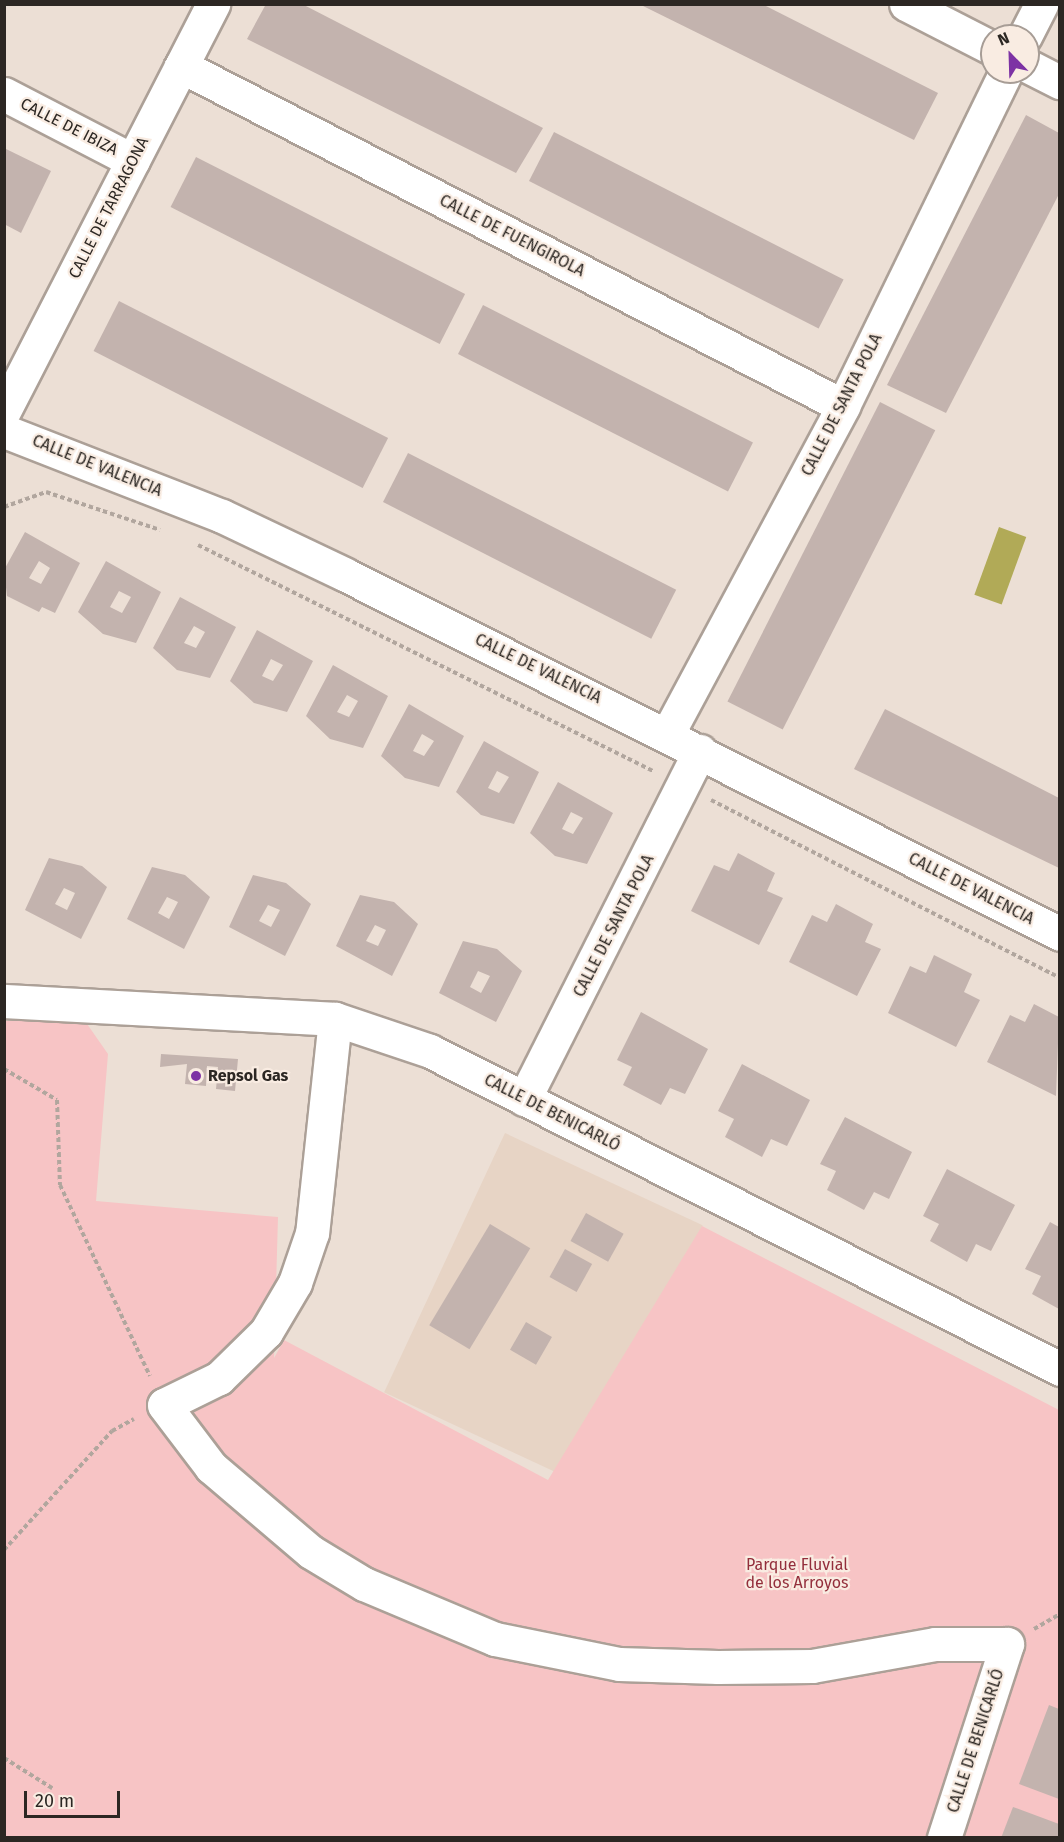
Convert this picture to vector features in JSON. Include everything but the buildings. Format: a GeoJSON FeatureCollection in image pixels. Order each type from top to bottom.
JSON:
{"type":"FeatureCollection","features":[{"type":"Feature","properties":{"kind":"street","name":"CALLE DE TARRAGONA"},"geometry":{"type":"LineString","coordinates":[[4,411],[213,4]]}},
{"type":"Feature","properties":{"kind":"street"},"geometry":{"type":"LineString","coordinates":[[906,4],[980,42]]}},
{"type":"Feature","properties":{"kind":"street"},"geometry":{"type":"LineString","coordinates":[[1031,24],[1041,4]]}},
{"type":"Feature","properties":{"kind":"street","name":"CALLE DE FUENGIROLA"},"geometry":{"type":"LineString","coordinates":[[182,66],[843,406]]}},
{"type":"Feature","properties":{"kind":"street"},"geometry":{"type":"LineString","coordinates":[[1040,72],[1059,82]]}},
{"type":"Feature","properties":{"kind":"street","name":"CALLE DE SANTA POLA"},"geometry":{"type":"LineString","coordinates":[[668,733],[843,406],[1000,84]]}},
{"type":"Feature","properties":{"kind":"street","name":"CALLE DE IBIZA"},"geometry":{"type":"LineString","coordinates":[[4,94],[133,161]]}},
{"type":"Feature","properties":{"kind":"street","name":"CALLE DE VALENCIA"},"geometry":{"type":"LineString","coordinates":[[4,431],[222,516],[668,733],[1059,934]]}},
{"type":"Feature","properties":{"kind":"street","name":"CALLE DE SANTA POLA"},"geometry":{"type":"LineString","coordinates":[[524,1100],[686,788],[700,751]]}},
{"type":"Feature","properties":{"kind":"street","name":"CALLE DE BENICARLÓ"},"geometry":{"type":"LineString","coordinates":[[4,1001],[335,1019],[430,1051],[1059,1369]]}},
{"type":"Feature","properties":{"kind":"street"},"geometry":{"type":"LineString","coordinates":[[164,1405],[219,1378],[266,1332],[295,1283],[312,1233],[335,1019]]}},
{"type":"Feature","properties":{"kind":"street","name":"CALLE DE BENICARLÓ"},"geometry":{"type":"LineString","coordinates":[[164,1405],[211,1467],[311,1552],[364,1584],[495,1639],[619,1664],[718,1667],[812,1666],[935,1644],[1007,1644],[944,1838]]}},
{"type":"Feature","properties":{"kind":"path"},"geometry":{"type":"LineString","coordinates":[[4,507],[46,492],[163,531]]}},
{"type":"Feature","properties":{"kind":"path"},"geometry":{"type":"LineString","coordinates":[[195,543],[686,788],[1059,978]]}},
{"type":"Feature","properties":{"kind":"path"},"geometry":{"type":"LineString","coordinates":[[4,1069],[57,1100],[60,1185],[164,1405],[112,1431],[4,1550]]}},
{"type":"Feature","properties":{"kind":"path"},"geometry":{"type":"LineString","coordinates":[[4,1758],[52,1788]]}},
{"type":"Feature","properties":{"kind":"shaded area"},"geometry":{"type":"Polygon","coordinates":[[[999,527],[1026,537],[1002,605],[974,595],[999,527]]]}},
{"type":"Feature","properties":{"kind":"shaded area"},"geometry":{"type":"Polygon","coordinates":[[[505,1133],[703,1225],[582,1484],[384,1392],[505,1133]]]}},
{"type":"Feature","properties":{"kind":"green space","name":"Parque Fluvial de los Arroyos"},"geometry":{"type":"Polygon","coordinates":[[[4,1021],[85,1021],[108,1054],[96,1201],[278,1217],[274,1358],[284,1340],[548,1480],[702,1226],[1059,1410],[1059,1837],[5,1837],[4,1021]]]}},
{"type":"Feature","properties":{"kind":"place","name":"Repsol Gas"},"geometry":{"type":"Point","coordinates":[196,1076]}}]}
